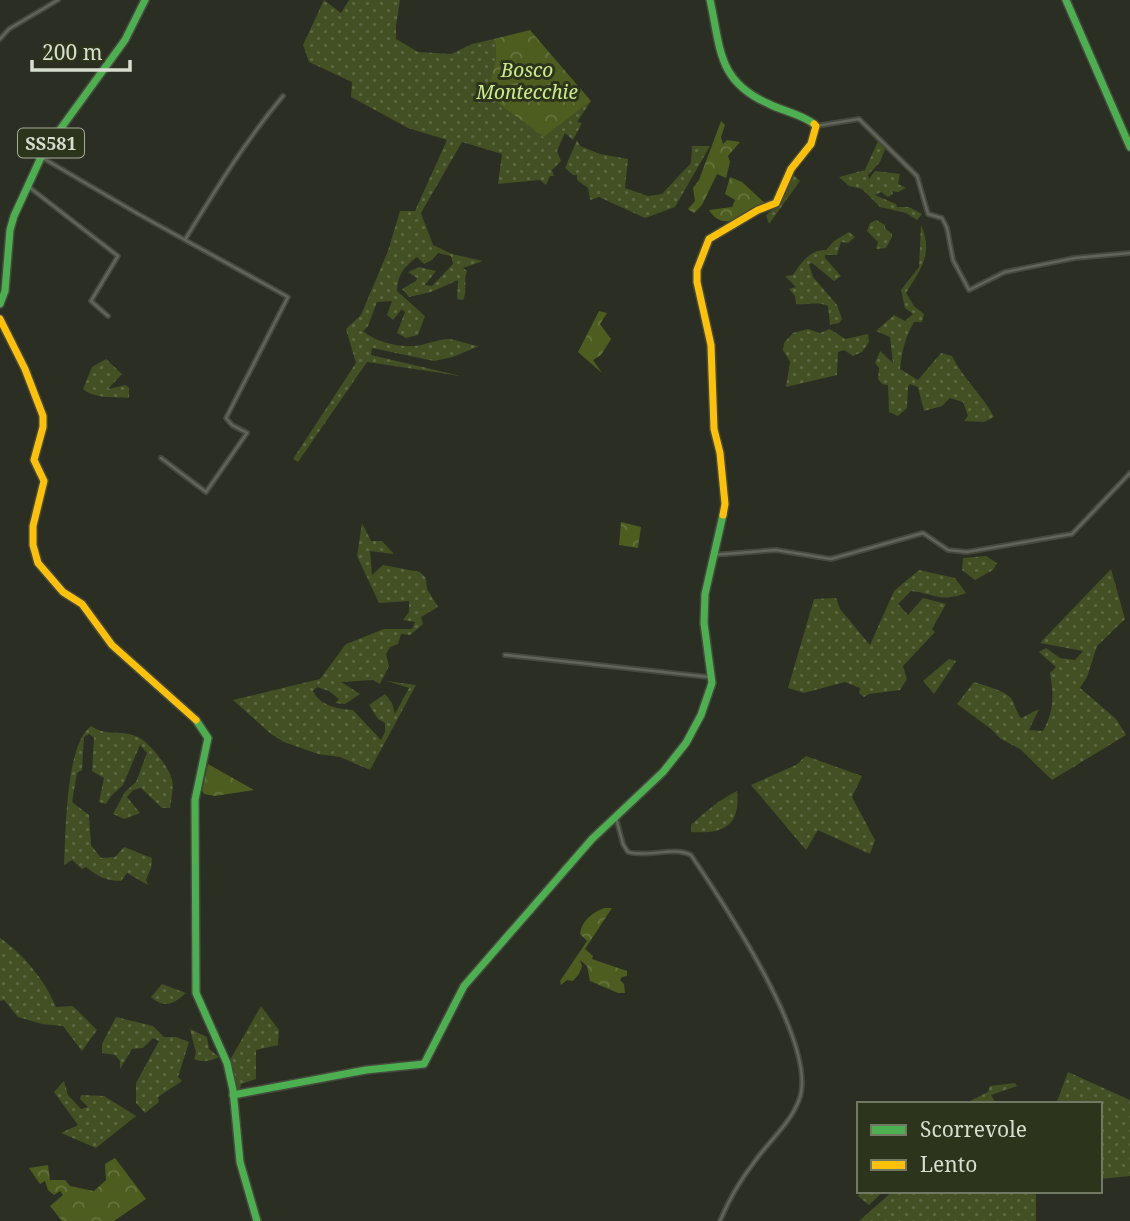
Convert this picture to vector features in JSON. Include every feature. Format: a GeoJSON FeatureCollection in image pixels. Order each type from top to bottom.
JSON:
{"type":"FeatureCollection","features":[{"type":"Feature","properties":{"kind":"street"},"geometry":{"type":"LineString","coordinates":[[0,39],[9,29],[58,0]]}},
{"type":"Feature","properties":{"kind":"street","name":"SS581"},"geometry":{"type":"LineString","coordinates":[[0,304],[8,274],[10,230],[33,172],[125,40],[145,0]]}},
{"type":"Feature","properties":{"kind":"street"},"geometry":{"type":"LineString","coordinates":[[710,0],[726,64],[736,83],[776,108],[811,121],[816,126]]}},
{"type":"Feature","properties":{"kind":"street"},"geometry":{"type":"LineString","coordinates":[[1066,0],[1130,147]]}},
{"type":"Feature","properties":{"kind":"street"},"geometry":{"type":"LineString","coordinates":[[185,239],[222,178],[283,96]]}},
{"type":"Feature","properties":{"kind":"street"},"geometry":{"type":"LineString","coordinates":[[816,126],[859,119],[917,176],[928,214],[942,218],[947,228],[953,260],[969,290],[1005,272],[1075,258],[1130,253]]}},
{"type":"Feature","properties":{"kind":"street"},"geometry":{"type":"LineString","coordinates":[[233,1095],[366,1070],[425,1064],[464,986],[592,839],[663,772],[686,743],[701,715],[712,683],[704,622],[705,587],[725,504],[720,453],[714,429],[711,345],[697,271],[709,239],[775,203],[791,169],[811,144],[816,126]]}},
{"type":"Feature","properties":{"kind":"street"},"geometry":{"type":"LineString","coordinates":[[41,157],[288,297],[226,418],[232,425],[247,433],[206,492],[161,458]]}},
{"type":"Feature","properties":{"kind":"street"},"geometry":{"type":"LineString","coordinates":[[29,187],[118,256],[91,301],[108,316]]}},
{"type":"Feature","properties":{"kind":"street"},"geometry":{"type":"LineString","coordinates":[[0,319],[25,369],[44,423],[34,460],[44,481],[33,526],[33,545],[38,563],[63,592],[82,604],[112,645],[200,724],[208,738],[195,800],[196,993],[227,1063],[240,1162],[257,1221]]}},
{"type":"Feature","properties":{"kind":"street"},"geometry":{"type":"LineString","coordinates":[[712,555],[776,550],[831,559],[923,533],[947,550],[967,552],[1072,534],[1130,473]]}},
{"type":"Feature","properties":{"kind":"street"},"geometry":{"type":"LineString","coordinates":[[505,656],[712,677]]}},
{"type":"Feature","properties":{"kind":"street"},"geometry":{"type":"LineString","coordinates":[[616,814],[623,844],[628,852],[643,856],[683,851],[691,855],[747,942],[789,1026],[799,1056],[800,1099],[791,1117],[755,1160],[736,1188],[720,1221]]}},
{"type":"Feature","properties":{"kind":"green space"},"geometry":{"type":"Polygon","coordinates":[[[324,0],[341,13],[349,0],[400,0],[396,39],[418,52],[451,54],[472,44],[494,39],[495,60],[485,94],[544,137],[591,101],[577,122],[582,123],[573,140],[565,133],[557,151],[561,161],[552,170],[554,176],[550,176],[546,185],[540,180],[498,184],[502,154],[462,142],[421,213],[433,245],[452,254],[483,261],[463,268],[467,271],[463,300],[457,299],[458,280],[431,292],[409,297],[402,289],[417,278],[408,272],[419,267],[436,271],[425,285],[432,286],[453,264],[451,256],[438,253],[424,264],[417,257],[402,271],[397,291],[425,316],[418,335],[406,338],[397,333],[405,312],[402,309],[393,320],[387,315],[392,301],[377,302],[368,326],[363,331],[380,341],[401,346],[447,339],[479,346],[453,357],[434,361],[372,348],[371,355],[461,376],[367,362],[298,462],[293,459],[356,363],[346,329],[361,315],[388,251],[400,211],[415,211],[447,140],[408,128],[351,97],[352,82],[309,62],[303,45],[324,0]]]}},
{"type":"Feature","properties":{"kind":"green space","name":"Bosco Montecchie"},"geometry":{"type":"Polygon","coordinates":[[[530,30],[591,101],[544,137],[485,94],[495,60],[494,39],[530,30]]]}},
{"type":"Feature","properties":{"kind":"green space"},"geometry":{"type":"Polygon","coordinates":[[[721,121],[725,125],[721,137],[723,144],[727,140],[740,142],[728,156],[730,162],[726,178],[717,174],[702,205],[694,213],[688,209],[695,201],[693,188],[699,180],[721,121]]]}},
{"type":"Feature","properties":{"kind":"green space"},"geometry":{"type":"Polygon","coordinates":[[[577,140],[580,146],[600,154],[628,159],[625,188],[648,196],[662,194],[691,163],[692,146],[710,146],[675,207],[645,218],[599,197],[590,200],[588,188],[577,180],[577,175],[565,168],[577,140]]]}},
{"type":"Feature","properties":{"kind":"green space"},"geometry":{"type":"Polygon","coordinates":[[[878,141],[885,149],[880,162],[868,175],[869,179],[875,171],[900,174],[898,184],[906,188],[898,192],[892,191],[893,194],[888,197],[881,192],[875,195],[896,204],[897,207],[909,207],[922,214],[917,220],[906,213],[880,207],[862,189],[849,186],[839,177],[865,170],[878,141]]]}},
{"type":"Feature","properties":{"kind":"green space"},"geometry":{"type":"Polygon","coordinates":[[[793,174],[800,181],[769,224],[766,215],[778,205],[793,174]]]}},
{"type":"Feature","properties":{"kind":"green space"},"geometry":{"type":"Polygon","coordinates":[[[730,177],[742,182],[766,204],[736,220],[721,221],[715,217],[709,210],[732,207],[735,200],[725,194],[730,177]]]}},
{"type":"Feature","properties":{"kind":"green space"},"geometry":{"type":"Polygon","coordinates":[[[876,220],[885,225],[892,234],[886,248],[876,249],[878,242],[867,231],[870,223],[876,220]]]}},
{"type":"Feature","properties":{"kind":"green space"},"geometry":{"type":"Polygon","coordinates":[[[921,225],[925,235],[926,253],[920,269],[906,293],[914,306],[924,314],[922,322],[914,322],[908,333],[900,369],[918,380],[941,353],[952,356],[994,417],[984,422],[964,421],[968,416],[963,402],[950,398],[942,406],[924,411],[918,387],[910,384],[907,408],[898,416],[889,412],[888,385],[882,384],[878,379],[879,368],[875,363],[880,351],[893,363],[890,337],[876,331],[894,315],[905,321],[913,314],[905,308],[901,290],[919,267],[921,225]]]}},
{"type":"Feature","properties":{"kind":"green space"},"geometry":{"type":"Polygon","coordinates":[[[849,232],[855,237],[848,243],[841,242],[837,255],[825,255],[841,276],[834,281],[812,263],[809,264],[813,277],[837,305],[842,319],[839,323],[830,325],[828,306],[817,303],[796,304],[795,296],[789,289],[796,287],[785,276],[793,275],[810,254],[826,250],[834,241],[849,232]]]}},
{"type":"Feature","properties":{"kind":"green space"},"geometry":{"type":"Polygon","coordinates":[[[599,311],[607,313],[600,324],[611,339],[601,355],[593,360],[602,373],[578,352],[599,311]]]}},
{"type":"Feature","properties":{"kind":"green space"},"geometry":{"type":"Polygon","coordinates":[[[808,329],[820,333],[830,329],[845,339],[868,334],[869,342],[862,352],[853,356],[844,350],[838,352],[837,375],[786,387],[790,362],[783,350],[784,343],[793,333],[808,329]]]}},
{"type":"Feature","properties":{"kind":"green space"},"geometry":{"type":"Polygon","coordinates":[[[106,359],[122,374],[108,389],[126,385],[129,388],[129,398],[99,396],[83,389],[92,367],[106,359]]]}},
{"type":"Feature","properties":{"kind":"green space"},"geometry":{"type":"Polygon","coordinates":[[[621,522],[641,527],[638,548],[619,545],[621,522]]]}},
{"type":"Feature","properties":{"kind":"green space"},"geometry":{"type":"Polygon","coordinates":[[[362,523],[371,541],[382,541],[394,554],[370,551],[372,575],[383,565],[420,572],[426,578],[427,589],[438,607],[421,617],[423,624],[410,635],[401,634],[398,644],[390,647],[386,654],[389,666],[380,684],[373,680],[341,682],[360,694],[345,704],[335,703],[339,699],[329,691],[317,687],[313,691],[325,703],[336,708],[353,710],[381,740],[385,723],[378,719],[369,705],[385,694],[392,703],[395,714],[409,688],[387,681],[416,685],[370,770],[340,757],[318,754],[284,742],[233,700],[320,679],[346,644],[384,629],[412,629],[415,622],[403,620],[409,612],[409,601],[379,603],[357,556],[362,523]]]}},
{"type":"Feature","properties":{"kind":"green space"},"geometry":{"type":"Polygon","coordinates":[[[986,556],[997,563],[993,570],[975,580],[962,570],[963,558],[986,556]]]}},
{"type":"Feature","properties":{"kind":"green space"},"geometry":{"type":"Polygon","coordinates":[[[1111,569],[1125,619],[1097,646],[1087,677],[1080,688],[1116,719],[1126,735],[1052,780],[1020,749],[1001,739],[957,704],[974,682],[1008,695],[1021,718],[1039,709],[1029,730],[1043,731],[1052,703],[1050,673],[1056,667],[1039,652],[1046,648],[1060,658],[1075,660],[1083,651],[1040,643],[1111,569]]]}},
{"type":"Feature","properties":{"kind":"green space"},"geometry":{"type":"Polygon","coordinates":[[[919,570],[955,578],[966,593],[943,598],[911,591],[898,604],[908,615],[923,598],[946,604],[932,629],[935,632],[903,666],[907,679],[900,690],[864,697],[859,693],[860,688],[845,682],[804,693],[788,688],[814,599],[836,598],[840,609],[870,645],[894,591],[919,570]]]}},
{"type":"Feature","properties":{"kind":"green space"},"geometry":{"type":"Polygon","coordinates":[[[949,659],[956,661],[934,694],[923,681],[949,659]]]}},
{"type":"Feature","properties":{"kind":"green space"},"geometry":{"type":"Polygon","coordinates":[[[91,726],[143,740],[158,756],[172,780],[170,808],[162,808],[141,788],[133,790],[127,797],[140,813],[124,819],[113,814],[125,792],[136,782],[147,753],[140,745],[123,785],[106,804],[99,802],[104,778],[92,771],[94,738],[89,734],[84,737],[82,770],[77,773],[72,802],[89,815],[91,845],[101,858],[115,857],[124,847],[152,858],[146,880],[148,885],[127,873],[121,881],[116,881],[102,877],[86,867],[82,869],[72,860],[64,865],[68,791],[72,770],[82,736],[91,726]]]}},
{"type":"Feature","properties":{"kind":"green space"},"geometry":{"type":"Polygon","coordinates":[[[806,756],[862,776],[852,797],[875,840],[870,854],[818,830],[806,850],[751,785],[796,765],[806,756]]]}},
{"type":"Feature","properties":{"kind":"green space"},"geometry":{"type":"Polygon","coordinates":[[[208,764],[254,790],[215,796],[204,794],[202,790],[208,764]]]}},
{"type":"Feature","properties":{"kind":"green space"},"geometry":{"type":"Polygon","coordinates":[[[737,791],[736,813],[727,826],[712,832],[691,832],[691,825],[718,802],[737,791]]]}},
{"type":"Feature","properties":{"kind":"green space"},"geometry":{"type":"Polygon","coordinates":[[[604,908],[612,908],[585,949],[593,956],[592,959],[627,971],[627,976],[620,980],[624,984],[625,993],[618,993],[590,981],[587,966],[580,960],[582,966],[579,974],[573,981],[567,980],[561,985],[560,981],[587,941],[580,934],[585,921],[604,908]]]}},
{"type":"Feature","properties":{"kind":"green space"},"geometry":{"type":"Polygon","coordinates":[[[0,938],[32,968],[56,1007],[73,1006],[97,1030],[82,1051],[63,1026],[42,1024],[18,1017],[4,1000],[0,1001],[0,938]]]}},
{"type":"Feature","properties":{"kind":"green space"},"geometry":{"type":"Polygon","coordinates":[[[162,984],[186,993],[169,1004],[160,1003],[151,997],[162,984]]]}},
{"type":"Feature","properties":{"kind":"green space"},"geometry":{"type":"Polygon","coordinates":[[[261,1006],[279,1030],[278,1045],[256,1050],[256,1079],[241,1084],[238,1091],[230,1060],[261,1006]]]}},
{"type":"Feature","properties":{"kind":"green space"},"geometry":{"type":"Polygon","coordinates":[[[116,1017],[153,1026],[164,1037],[176,1037],[189,1042],[178,1077],[182,1081],[158,1097],[159,1102],[145,1113],[136,1103],[136,1083],[159,1041],[153,1038],[143,1048],[132,1049],[120,1069],[120,1061],[115,1055],[102,1053],[102,1044],[116,1017]]]}},
{"type":"Feature","properties":{"kind":"green space"},"geometry":{"type":"Polygon","coordinates":[[[190,1029],[207,1037],[209,1049],[219,1057],[206,1061],[194,1059],[196,1053],[190,1029]]]}},
{"type":"Feature","properties":{"kind":"green space"},"geometry":{"type":"Polygon","coordinates":[[[1068,1072],[1130,1100],[1130,1176],[1102,1179],[1102,1102],[1057,1102],[1068,1072]]]}},
{"type":"Feature","properties":{"kind":"green space"},"geometry":{"type":"Polygon","coordinates":[[[64,1081],[68,1095],[81,1109],[88,1107],[80,1099],[81,1095],[104,1096],[136,1116],[96,1148],[61,1133],[78,1125],[54,1092],[64,1081]]]}},
{"type":"Feature","properties":{"kind":"green space"},"geometry":{"type":"Polygon","coordinates":[[[1015,1083],[1017,1086],[991,1095],[995,1102],[968,1102],[988,1092],[990,1086],[1015,1083]]]}},
{"type":"Feature","properties":{"kind":"green space"},"geometry":{"type":"Polygon","coordinates":[[[115,1158],[146,1199],[114,1221],[62,1221],[50,1206],[63,1195],[60,1191],[54,1195],[48,1190],[45,1181],[40,1184],[29,1168],[48,1165],[50,1180],[65,1180],[70,1186],[94,1191],[106,1180],[105,1164],[115,1158]]]}},
{"type":"Feature","properties":{"kind":"green space"},"geometry":{"type":"Polygon","coordinates":[[[860,1193],[882,1193],[869,1205],[858,1196],[860,1193]]]}},
{"type":"Feature","properties":{"kind":"green space"},"geometry":{"type":"Polygon","coordinates":[[[891,1193],[1036,1193],[1036,1221],[859,1221],[891,1193]]]}},
{"type":"Feature","properties":{"kind":"traffic: fast"},"geometry":{"type":"LineString","coordinates":[[0,304],[5,291],[10,230],[43,153],[125,40],[145,0]]}},
{"type":"Feature","properties":{"kind":"traffic: fast"},"geometry":{"type":"LineString","coordinates":[[710,0],[724,62],[739,85],[769,104],[814,124]]}},
{"type":"Feature","properties":{"kind":"traffic: fast"},"geometry":{"type":"LineString","coordinates":[[1066,0],[1130,147]]}},
{"type":"Feature","properties":{"kind":"traffic: fast"},"geometry":{"type":"LineString","coordinates":[[233,1095],[366,1070],[424,1064],[464,986],[592,839],[663,772],[686,743],[701,715],[712,683],[704,623],[705,594],[723,515]]}},
{"type":"Feature","properties":{"kind":"traffic: fast"},"geometry":{"type":"LineString","coordinates":[[196,720],[208,738],[195,800],[196,993],[227,1063],[233,1090],[240,1162],[257,1221]]}},
{"type":"Feature","properties":{"kind":"traffic: slow"},"geometry":{"type":"LineString","coordinates":[[723,515],[725,504],[720,453],[714,429],[711,345],[697,282],[697,270],[709,239],[758,210],[776,203],[791,169],[811,144],[816,126],[814,124]]}},
{"type":"Feature","properties":{"kind":"traffic: slow"},"geometry":{"type":"LineString","coordinates":[[0,319],[25,369],[43,416],[43,427],[34,460],[44,481],[33,526],[33,545],[38,563],[63,592],[82,604],[112,645],[196,720]]}}]}
